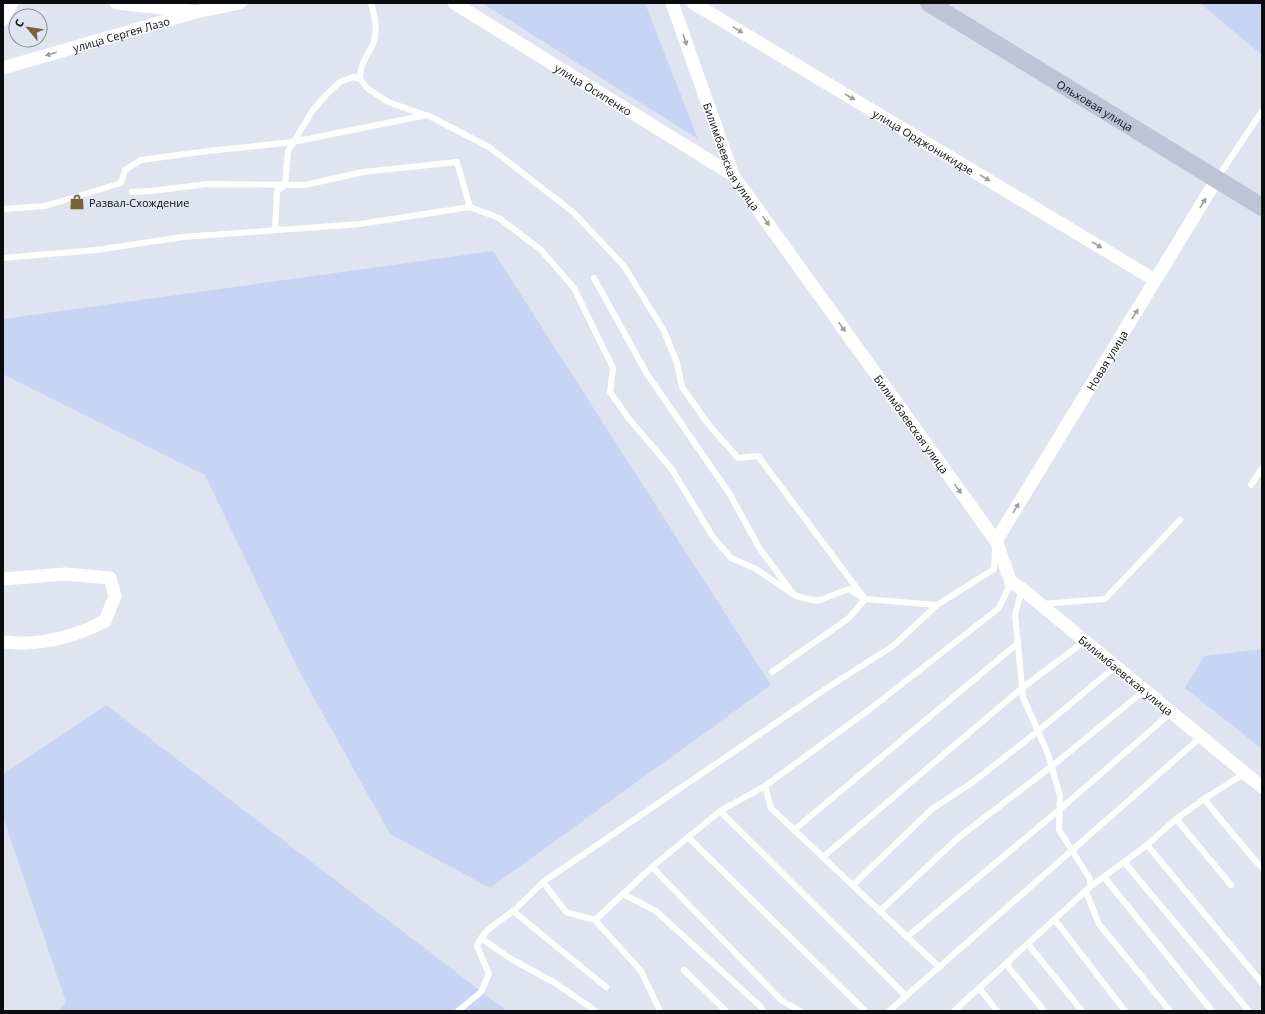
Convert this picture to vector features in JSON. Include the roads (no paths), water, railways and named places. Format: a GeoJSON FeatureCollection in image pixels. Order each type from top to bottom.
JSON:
{"type":"FeatureCollection","features":[{"type":"Feature","properties":{"kind":"main road","name":"Ольховая улица"},"geometry":{"type":"LineString","coordinates":[[929,3],[1262,207]]}},
{"type":"Feature","properties":{"kind":"street"},"geometry":{"type":"LineString","coordinates":[[3,19],[12,3]]}},
{"type":"Feature","properties":{"kind":"street"},"geometry":{"type":"LineString","coordinates":[[116,3],[196,12]]}},
{"type":"Feature","properties":{"kind":"street","name":"улица Сергея Лазо"},"geometry":{"type":"LineString","coordinates":[[3,68],[196,12],[240,3]]}},
{"type":"Feature","properties":{"kind":"street","name":"улица Осипенко"},"geometry":{"type":"LineString","coordinates":[[454,3],[733,175]]}},
{"type":"Feature","properties":{"kind":"street","name":"Билимбаевская улица"},"geometry":{"type":"LineString","coordinates":[[672,3],[733,175],[996,541],[1016,585],[1262,786]]}},
{"type":"Feature","properties":{"kind":"street","name":"улица Орджоникидзе"},"geometry":{"type":"LineString","coordinates":[[693,3],[1155,280]]}},
{"type":"Feature","properties":{"kind":"street","name":"Новая улица"},"geometry":{"type":"LineString","coordinates":[[996,541],[1217,179]]}},
{"type":"Feature","properties":{"kind":"street"},"geometry":{"type":"LineString","coordinates":[[3,579],[65,574],[110,578],[115,596],[106,621],[90,629],[65,637],[24,644],[3,642]]}},
{"type":"Feature","properties":{"kind":"lane"},"geometry":{"type":"LineString","coordinates":[[360,79],[363,60],[373,43],[376,20],[371,3]]}},
{"type":"Feature","properties":{"kind":"lane"},"geometry":{"type":"LineString","coordinates":[[275,230],[277,191],[285,184],[288,151],[313,110],[340,82],[353,77],[360,79],[367,88],[388,102],[426,115],[489,147],[573,212],[624,266],[664,331],[677,363],[682,387],[709,425],[738,458],[758,456],[865,599]]}},
{"type":"Feature","properties":{"kind":"lane"},"geometry":{"type":"LineString","coordinates":[[1217,179],[1262,111]]}},
{"type":"Feature","properties":{"kind":"lane"},"geometry":{"type":"LineString","coordinates":[[3,209],[45,206],[121,183],[125,170],[141,160],[293,142],[426,115]]}},
{"type":"Feature","properties":{"kind":"lane"},"geometry":{"type":"LineString","coordinates":[[132,192],[207,184],[305,184],[363,172],[457,162],[470,206]]}},
{"type":"Feature","properties":{"kind":"lane"},"geometry":{"type":"LineString","coordinates":[[3,258],[96,250],[183,237],[360,224],[470,206],[499,218],[541,250],[574,288],[613,368],[610,392],[629,419],[671,468],[713,537],[731,558],[756,569],[796,596],[817,601],[849,589],[865,599],[937,605]]}},
{"type":"Feature","properties":{"kind":"lane"},"geometry":{"type":"LineString","coordinates":[[594,278],[647,374],[729,492],[760,549],[796,596]]}},
{"type":"Feature","properties":{"kind":"lane"},"geometry":{"type":"LineString","coordinates":[[1251,485],[1262,468]]}},
{"type":"Feature","properties":{"kind":"lane"},"geometry":{"type":"LineString","coordinates":[[1040,604],[1105,599],[1180,520]]}},
{"type":"Feature","properties":{"kind":"lane"},"geometry":{"type":"LineString","coordinates":[[458,1011],[481,992],[489,974],[477,946],[480,938],[495,923],[513,911],[543,882],[824,691],[893,646],[937,605],[994,569],[996,541]]}},
{"type":"Feature","properties":{"kind":"lane"},"geometry":{"type":"LineString","coordinates":[[1016,585],[1015,615],[1022,697],[1052,766],[1060,796],[1059,830],[1090,879],[1090,887]]}},
{"type":"Feature","properties":{"kind":"lane"},"geometry":{"type":"LineString","coordinates":[[595,920],[652,867],[720,811],[765,786],[870,709],[999,608],[1016,585]]}},
{"type":"Feature","properties":{"kind":"lane"},"geometry":{"type":"LineString","coordinates":[[772,672],[849,618],[865,599]]}},
{"type":"Feature","properties":{"kind":"lane"},"geometry":{"type":"LineString","coordinates":[[823,857],[1022,688],[1085,641]]}},
{"type":"Feature","properties":{"kind":"lane"},"geometry":{"type":"LineString","coordinates":[[794,830],[1018,643]]}},
{"type":"Feature","properties":{"kind":"lane"},"geometry":{"type":"LineString","coordinates":[[853,885],[932,809],[973,782],[1038,731],[1116,666]]}},
{"type":"Feature","properties":{"kind":"lane"},"geometry":{"type":"LineString","coordinates":[[880,911],[958,838],[1052,766],[1145,690]]}},
{"type":"Feature","properties":{"kind":"lane"},"geometry":{"type":"LineString","coordinates":[[907,937],[1059,810],[1172,712]]}},
{"type":"Feature","properties":{"kind":"lane"},"geometry":{"type":"LineString","coordinates":[[889,1011],[1201,736]]}},
{"type":"Feature","properties":{"kind":"lane"},"geometry":{"type":"LineString","coordinates":[[954,1011],[1090,887],[1147,846],[1176,819],[1204,798],[1245,772]]}},
{"type":"Feature","properties":{"kind":"lane"},"geometry":{"type":"LineString","coordinates":[[765,786],[771,808],[939,967]]}},
{"type":"Feature","properties":{"kind":"lane"},"geometry":{"type":"LineString","coordinates":[[1204,798],[1262,868]]}},
{"type":"Feature","properties":{"kind":"lane"},"geometry":{"type":"LineString","coordinates":[[720,811],[906,996]]}},
{"type":"Feature","properties":{"kind":"lane"},"geometry":{"type":"LineString","coordinates":[[1176,819],[1231,885]]}},
{"type":"Feature","properties":{"kind":"lane"},"geometry":{"type":"LineString","coordinates":[[688,837],[865,1011]]}},
{"type":"Feature","properties":{"kind":"lane"},"geometry":{"type":"LineString","coordinates":[[1147,846],[1262,983]]}},
{"type":"Feature","properties":{"kind":"lane"},"geometry":{"type":"LineString","coordinates":[[1124,862],[1249,1011]]}},
{"type":"Feature","properties":{"kind":"lane"},"geometry":{"type":"LineString","coordinates":[[652,867],[782,1001],[800,1011]]}},
{"type":"Feature","properties":{"kind":"lane"},"geometry":{"type":"LineString","coordinates":[[1104,877],[1212,1011]]}},
{"type":"Feature","properties":{"kind":"lane"},"geometry":{"type":"LineString","coordinates":[[543,882],[566,912],[595,920],[641,971],[660,1011]]}},
{"type":"Feature","properties":{"kind":"lane"},"geometry":{"type":"LineString","coordinates":[[1086,892],[1099,924],[1170,1011]]}},
{"type":"Feature","properties":{"kind":"lane"},"geometry":{"type":"LineString","coordinates":[[623,894],[656,911],[761,1007],[763,1011]]}},
{"type":"Feature","properties":{"kind":"lane"},"geometry":{"type":"LineString","coordinates":[[513,911],[606,987]]}},
{"type":"Feature","properties":{"kind":"lane"},"geometry":{"type":"LineString","coordinates":[[1055,920],[1125,1011]]}},
{"type":"Feature","properties":{"kind":"lane"},"geometry":{"type":"LineString","coordinates":[[480,938],[511,959],[555,983],[596,1011]]}},
{"type":"Feature","properties":{"kind":"lane"},"geometry":{"type":"LineString","coordinates":[[1028,944],[1082,1011]]}},
{"type":"Feature","properties":{"kind":"lane"},"geometry":{"type":"LineString","coordinates":[[1006,964],[1044,1011]]}},
{"type":"Feature","properties":{"kind":"lane"},"geometry":{"type":"LineString","coordinates":[[684,970],[726,1011]]}},
{"type":"Feature","properties":{"kind":"lane"},"geometry":{"type":"LineString","coordinates":[[979,988],[997,1011]]}},
{"type":"Feature","properties":{"kind":"place","name":"Развал-Схождение"},"geometry":{"type":"Point","coordinates":[77,202]}}]}
